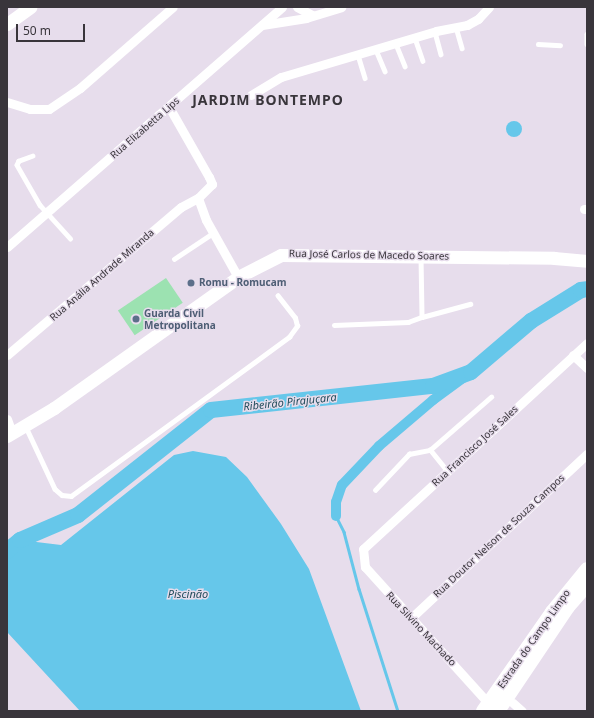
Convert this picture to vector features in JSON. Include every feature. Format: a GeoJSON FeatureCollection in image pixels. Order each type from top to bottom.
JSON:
{"type":"FeatureCollection","features":[{"type":"Feature","properties":{"kind":"main road","name":"Estrada do Campo Limpo"},"geometry":{"type":"LineString","coordinates":[[490,709],[552,612],[587,569]]}},
{"type":"Feature","properties":{"kind":"main road","name":"Estrada do Campo Limpo"},"geometry":{"type":"LineString","coordinates":[[490,709],[568,607],[587,585]]}},
{"type":"Feature","properties":{"kind":"street"},"geometry":{"type":"LineString","coordinates":[[7,24],[30,7]]}},
{"type":"Feature","properties":{"kind":"street"},"geometry":{"type":"LineString","coordinates":[[7,102],[30,109],[49,109],[80,88],[173,7]]}},
{"type":"Feature","properties":{"kind":"street","name":"Rua Elizabetta Lips"},"geometry":{"type":"LineString","coordinates":[[7,247],[282,7]]}},
{"type":"Feature","properties":{"kind":"street"},"geometry":{"type":"LineString","coordinates":[[297,7],[312,15]]}},
{"type":"Feature","properties":{"kind":"street"},"geometry":{"type":"LineString","coordinates":[[262,25],[312,15],[341,7]]}},
{"type":"Feature","properties":{"kind":"street"},"geometry":{"type":"LineString","coordinates":[[250,95],[281,77],[456,27],[478,19],[489,7]]}},
{"type":"Feature","properties":{"kind":"street","name":"Rua Anália Andrade Miranda"},"geometry":{"type":"LineString","coordinates":[[7,355],[181,207],[198,198],[212,184],[206,168],[169,107]]}},
{"type":"Feature","properties":{"kind":"street"},"geometry":{"type":"LineString","coordinates":[[198,198],[213,233],[238,277]]}},
{"type":"Feature","properties":{"kind":"street","name":"Rua José Carlos de Macedo Soares"},"geometry":{"type":"LineString","coordinates":[[10,434],[54,408],[238,277],[281,255],[421,256],[587,261]]}},
{"type":"Feature","properties":{"kind":"street","name":"Rua Francisco José Sales"},"geometry":{"type":"LineString","coordinates":[[363,549],[587,343]]}},
{"type":"Feature","properties":{"kind":"street"},"geometry":{"type":"LineString","coordinates":[[573,355],[587,368]]}},
{"type":"Feature","properties":{"kind":"street"},"geometry":{"type":"LineString","coordinates":[[7,419],[10,434]]}},
{"type":"Feature","properties":{"kind":"street","name":"Rua Doutor Nelson de Souza Campos"},"geometry":{"type":"LineString","coordinates":[[411,618],[587,454]]}},
{"type":"Feature","properties":{"kind":"street","name":"Rua Silvino Machado"},"geometry":{"type":"LineString","coordinates":[[363,549],[365,567],[490,709]]}},
{"type":"Feature","properties":{"kind":"street"},"geometry":{"type":"LineString","coordinates":[[513,703],[522,711]]}},
{"type":"Feature","properties":{"kind":"lane"},"geometry":{"type":"LineString","coordinates":[[456,27],[462,48]]}},
{"type":"Feature","properties":{"kind":"lane"},"geometry":{"type":"LineString","coordinates":[[435,32],[441,54]]}},
{"type":"Feature","properties":{"kind":"lane"},"geometry":{"type":"LineString","coordinates":[[587,34],[587,44]]}},
{"type":"Feature","properties":{"kind":"lane"},"geometry":{"type":"LineString","coordinates":[[415,38],[423,61]]}},
{"type":"Feature","properties":{"kind":"lane"},"geometry":{"type":"LineString","coordinates":[[396,44],[405,66]]}},
{"type":"Feature","properties":{"kind":"lane"},"geometry":{"type":"LineString","coordinates":[[538,44],[560,45]]}},
{"type":"Feature","properties":{"kind":"lane"},"geometry":{"type":"LineString","coordinates":[[376,50],[384,71]]}},
{"type":"Feature","properties":{"kind":"lane"},"geometry":{"type":"LineString","coordinates":[[358,55],[366,78]]}},
{"type":"Feature","properties":{"kind":"lane"},"geometry":{"type":"LineString","coordinates":[[33,156],[19,161],[17,165],[46,213],[70,238]]}},
{"type":"Feature","properties":{"kind":"lane"},"geometry":{"type":"LineString","coordinates":[[174,259],[213,233]]}},
{"type":"Feature","properties":{"kind":"lane"},"geometry":{"type":"LineString","coordinates":[[421,256],[422,317]]}},
{"type":"Feature","properties":{"kind":"lane"},"geometry":{"type":"LineString","coordinates":[[25,426],[55,489],[62,495],[71,496],[290,337],[297,326],[295,318],[278,296]]}},
{"type":"Feature","properties":{"kind":"lane"},"geometry":{"type":"LineString","coordinates":[[334,325],[408,322],[470,304]]}},
{"type":"Feature","properties":{"kind":"lane"},"geometry":{"type":"LineString","coordinates":[[375,490],[409,454],[414,451],[430,450],[491,397]]}},
{"type":"Feature","properties":{"kind":"lane"},"geometry":{"type":"LineString","coordinates":[[430,450],[447,471]]}},
{"type":"Feature","properties":{"kind":"green space"},"geometry":{"type":"Polygon","coordinates":[[[166,278],[183,303],[135,335],[118,310],[166,278]]]}},
{"type":"Feature","properties":{"kind":"water"},"geometry":{"type":"Polygon","coordinates":[[[514,121],[521,126],[522,129],[517,136],[514,137],[507,132],[506,129],[511,122],[514,121]]]}},
{"type":"Feature","properties":{"kind":"water","name":"Piscinão"},"geometry":{"type":"Polygon","coordinates":[[[193,451],[226,457],[247,477],[281,524],[309,569],[361,711],[80,711],[7,632],[7,555],[20,540],[61,545],[174,455],[193,451]]]}},
{"type":"Feature","properties":{"kind":"waterway","name":"Ribeirão Pirajuçara"},"geometry":{"type":"LineString","coordinates":[[7,551],[20,540],[78,515],[211,410],[433,386],[471,372],[531,321],[581,290],[587,289]]}},
{"type":"Feature","properties":{"kind":"waterway"},"geometry":{"type":"LineString","coordinates":[[336,516],[336,502],[342,485],[379,446],[433,400],[471,372]]}},
{"type":"Feature","properties":{"kind":"waterway"},"geometry":{"type":"LineString","coordinates":[[336,516],[344,532],[359,589],[398,711]]}},
{"type":"Feature","properties":{"kind":"place","name":"Romu - Romucam"},"geometry":{"type":"Point","coordinates":[191,283]}},
{"type":"Feature","properties":{"kind":"place","name":"Guarda Civil Metropolitana"},"geometry":{"type":"Point","coordinates":[136,319]}},
{"type":"Feature","properties":{"kind":"district","name":"JARDIM BONTEMPO"},"geometry":{"type":"Point","coordinates":[268,100]}}]}
